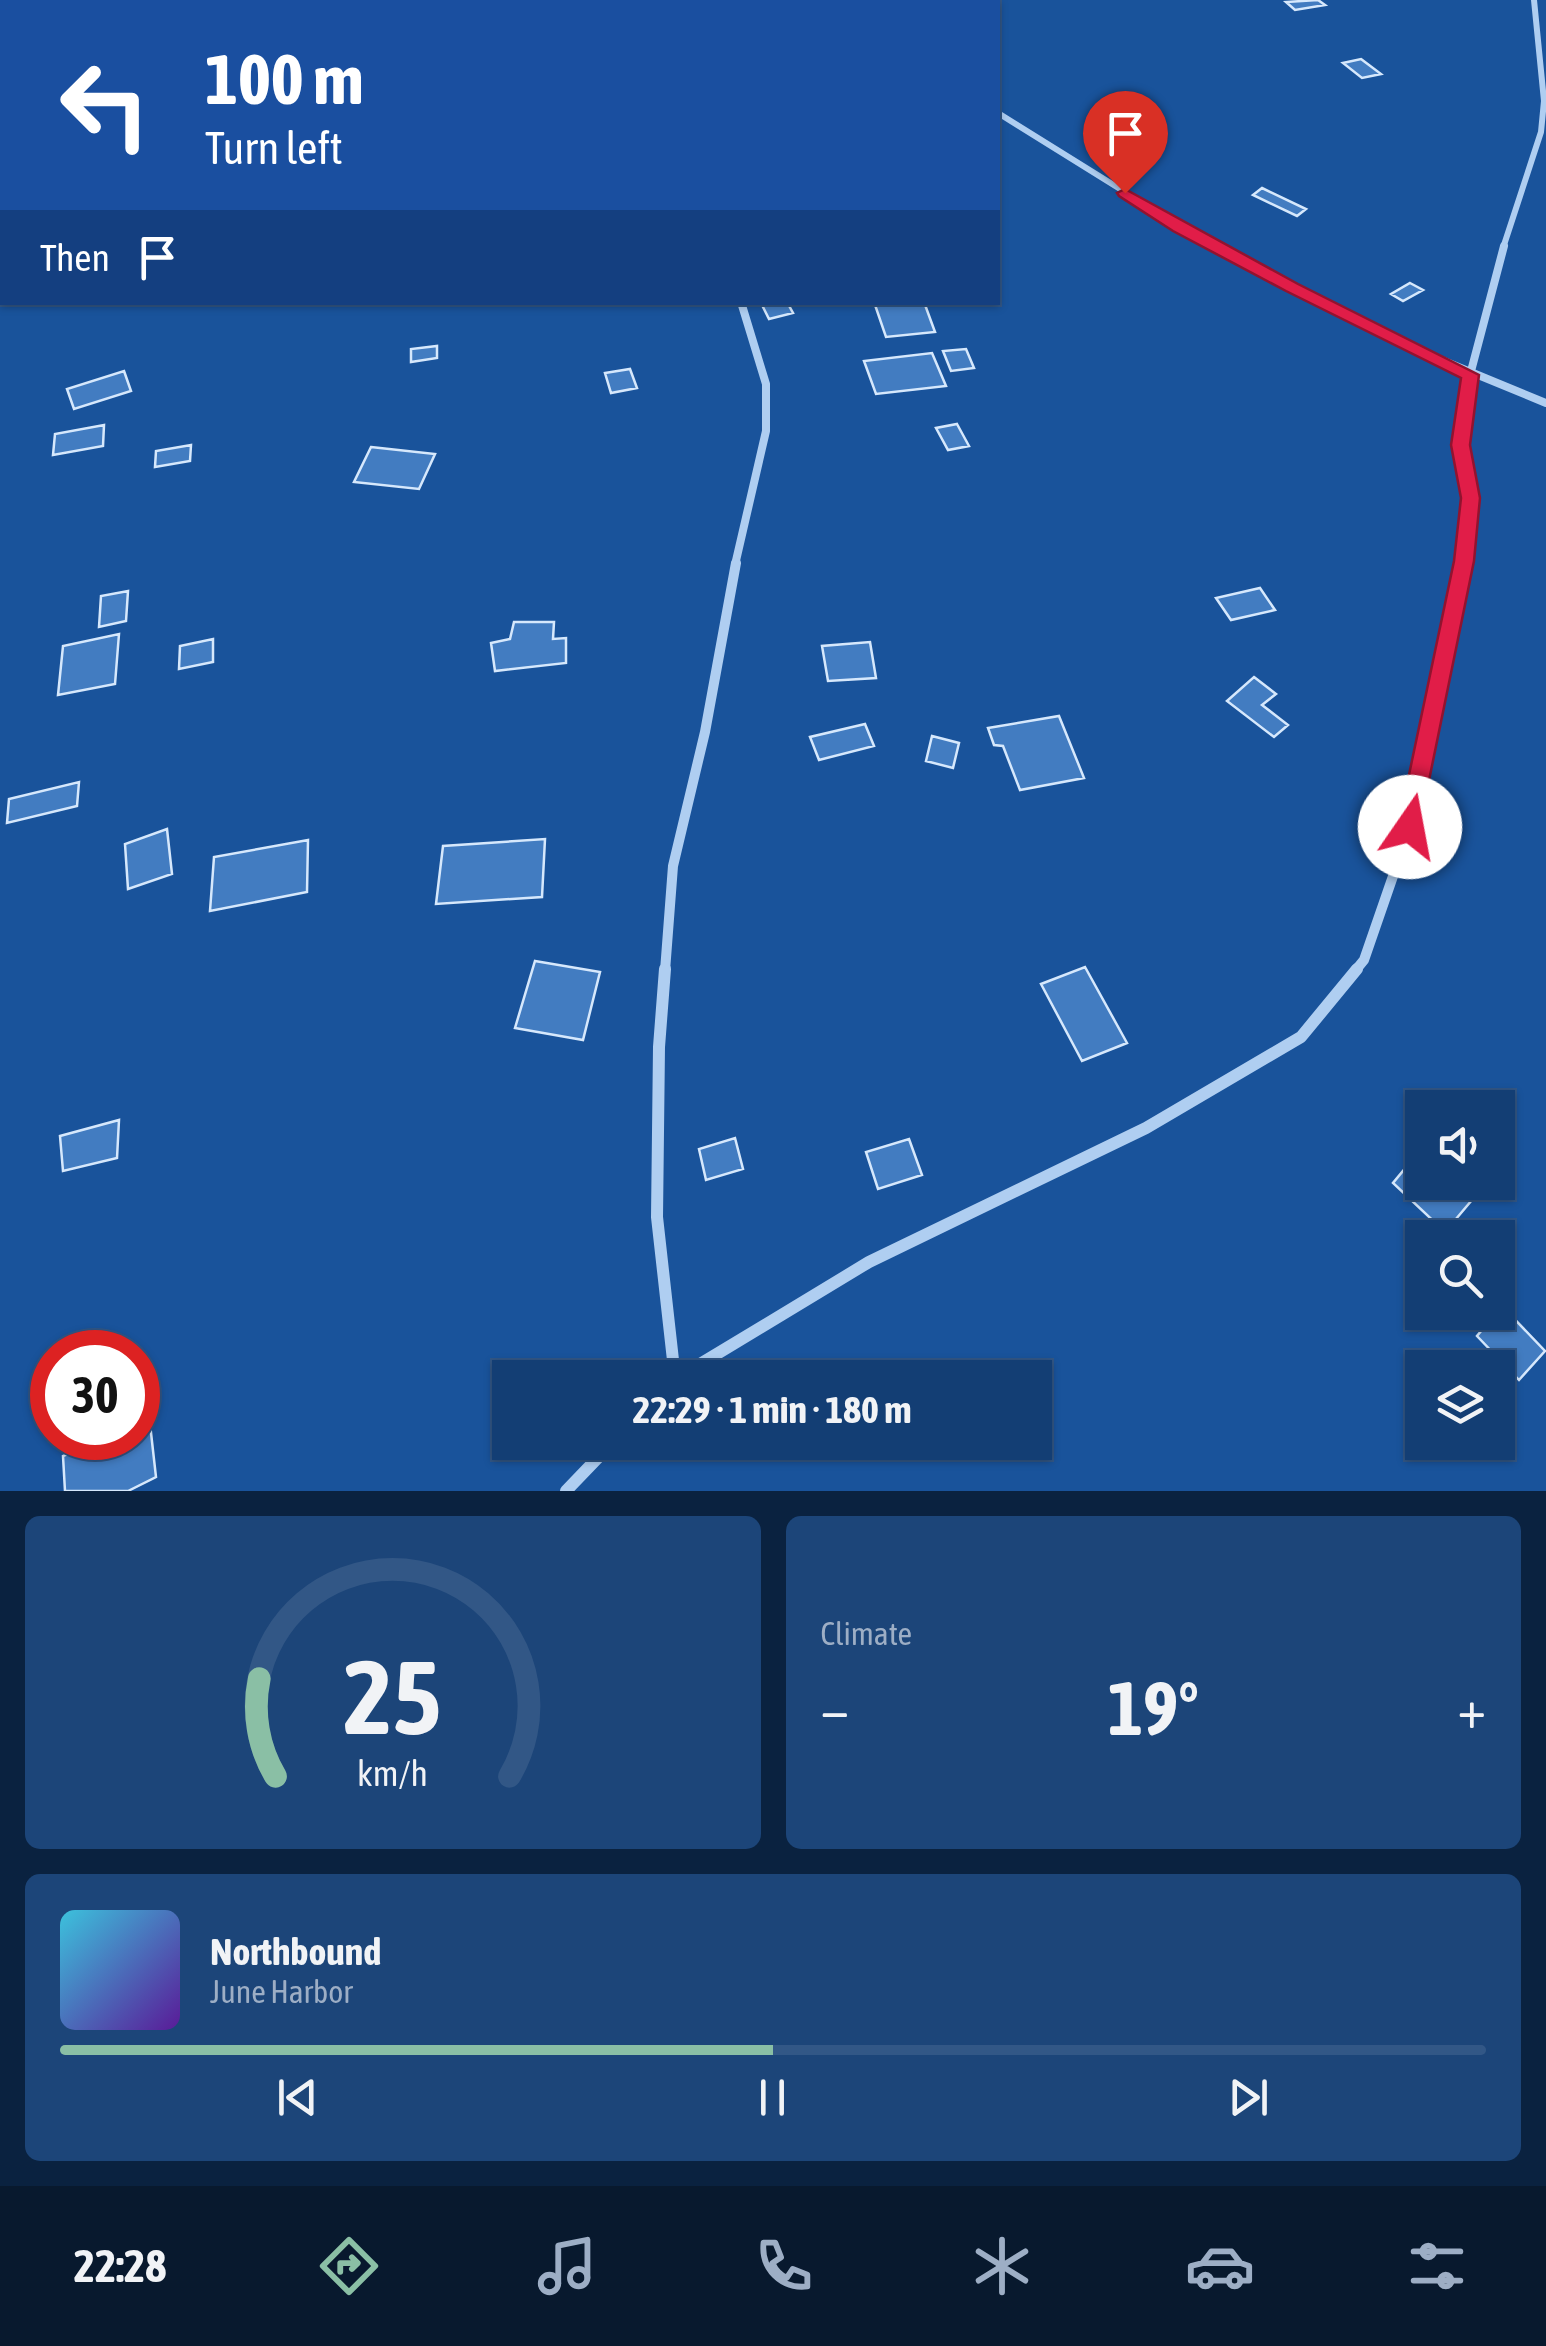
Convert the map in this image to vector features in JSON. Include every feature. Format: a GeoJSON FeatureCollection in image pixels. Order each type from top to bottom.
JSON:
{"type":"FeatureCollection","features":[{"type":"Feature","properties":{"kind":"street"},"geometry":{"type":"LineString","coordinates":[[706,1360],[869,1262],[1146,1128],[1301,1037],[1364,960],[1410,827],[1464,561],[1470,498],[1460,445],[1470,375],[1504,244],[1541,132],[1544,101],[1534,0]]}},
{"type":"Feature","properties":{"kind":"street"},"geometry":{"type":"LineString","coordinates":[[1000,114],[1178,227],[1470,375],[1546,403]]}},
{"type":"Feature","properties":{"kind":"street"},"geometry":{"type":"LineString","coordinates":[[674,1360],[657,1217],[658,1047],[674,866],[706,732],[734,570],[766,432],[766,384],[742,305]]}},
{"type":"Feature","properties":{"kind":"street"},"geometry":{"type":"LineString","coordinates":[[566,1491],[596,1460]]}},
{"type":"Feature","properties":{"kind":"building"},"geometry":{"type":"Polygon","coordinates":[[[1318,0],[1325,5],[1295,10],[1286,2],[1318,0]]]}},
{"type":"Feature","properties":{"kind":"building"},"geometry":{"type":"Polygon","coordinates":[[[1361,59],[1381,74],[1362,78],[1343,63],[1361,59]]]}},
{"type":"Feature","properties":{"kind":"building"},"geometry":{"type":"Polygon","coordinates":[[[1262,188],[1306,209],[1297,216],[1253,195],[1262,188]]]}},
{"type":"Feature","properties":{"kind":"building"},"geometry":{"type":"Polygon","coordinates":[[[1410,283],[1423,290],[1403,301],[1391,294],[1410,283]]]}},
{"type":"Feature","properties":{"kind":"building"},"geometry":{"type":"Polygon","coordinates":[[[762,305],[789,305],[793,313],[769,319],[762,305]]]}},
{"type":"Feature","properties":{"kind":"building"},"geometry":{"type":"Polygon","coordinates":[[[875,305],[925,305],[935,332],[886,337],[875,305]]]}},
{"type":"Feature","properties":{"kind":"building"},"geometry":{"type":"Polygon","coordinates":[[[437,346],[437,358],[411,362],[411,349],[437,346]]]}},
{"type":"Feature","properties":{"kind":"building"},"geometry":{"type":"Polygon","coordinates":[[[966,349],[974,368],[951,371],[943,351],[966,349]]]}},
{"type":"Feature","properties":{"kind":"building"},"geometry":{"type":"Polygon","coordinates":[[[932,353],[946,386],[876,394],[864,361],[932,353]]]}},
{"type":"Feature","properties":{"kind":"building"},"geometry":{"type":"Polygon","coordinates":[[[630,369],[637,388],[611,393],[605,373],[630,369]]]}},
{"type":"Feature","properties":{"kind":"building"},"geometry":{"type":"Polygon","coordinates":[[[124,371],[131,391],[74,409],[67,389],[124,371]]]}},
{"type":"Feature","properties":{"kind":"building"},"geometry":{"type":"Polygon","coordinates":[[[957,424],[969,446],[948,450],[936,428],[957,424]]]}},
{"type":"Feature","properties":{"kind":"building"},"geometry":{"type":"Polygon","coordinates":[[[104,425],[103,446],[53,455],[55,434],[104,425]]]}},
{"type":"Feature","properties":{"kind":"building"},"geometry":{"type":"Polygon","coordinates":[[[191,445],[190,461],[155,467],[156,451],[191,445]]]}},
{"type":"Feature","properties":{"kind":"building"},"geometry":{"type":"Polygon","coordinates":[[[371,447],[435,454],[419,489],[354,482],[371,447]]]}},
{"type":"Feature","properties":{"kind":"building"},"geometry":{"type":"Polygon","coordinates":[[[1260,588],[1275,610],[1231,620],[1216,598],[1260,588]]]}},
{"type":"Feature","properties":{"kind":"building"},"geometry":{"type":"Polygon","coordinates":[[[128,591],[126,621],[99,627],[101,596],[128,591]]]}},
{"type":"Feature","properties":{"kind":"building"},"geometry":{"type":"Polygon","coordinates":[[[514,622],[554,622],[553,639],[566,638],[566,663],[495,671],[491,643],[510,639],[514,622]]]}},
{"type":"Feature","properties":{"kind":"building"},"geometry":{"type":"Polygon","coordinates":[[[119,634],[115,684],[58,695],[63,646],[119,634]]]}},
{"type":"Feature","properties":{"kind":"building"},"geometry":{"type":"Polygon","coordinates":[[[213,639],[213,662],[179,669],[180,646],[213,639]]]}},
{"type":"Feature","properties":{"kind":"building"},"geometry":{"type":"Polygon","coordinates":[[[870,642],[876,678],[828,681],[822,646],[870,642]]]}},
{"type":"Feature","properties":{"kind":"building"},"geometry":{"type":"Polygon","coordinates":[[[1254,677],[1276,694],[1262,705],[1288,725],[1274,737],[1227,701],[1254,677]]]}},
{"type":"Feature","properties":{"kind":"building"},"geometry":{"type":"Polygon","coordinates":[[[1059,716],[1084,778],[1020,790],[1003,746],[994,745],[988,728],[1059,716]]]}},
{"type":"Feature","properties":{"kind":"building"},"geometry":{"type":"Polygon","coordinates":[[[865,724],[874,746],[819,760],[810,737],[865,724]]]}},
{"type":"Feature","properties":{"kind":"building"},"geometry":{"type":"Polygon","coordinates":[[[932,736],[959,743],[953,768],[926,761],[932,736]]]}},
{"type":"Feature","properties":{"kind":"building"},"geometry":{"type":"Polygon","coordinates":[[[79,782],[77,806],[7,823],[9,799],[79,782]]]}},
{"type":"Feature","properties":{"kind":"building"},"geometry":{"type":"Polygon","coordinates":[[[167,829],[172,874],[128,889],[125,844],[167,829]]]}},
{"type":"Feature","properties":{"kind":"building"},"geometry":{"type":"Polygon","coordinates":[[[545,839],[542,897],[436,904],[443,846],[545,839]]]}},
{"type":"Feature","properties":{"kind":"building"},"geometry":{"type":"Polygon","coordinates":[[[308,840],[307,892],[210,911],[214,857],[308,840]]]}},
{"type":"Feature","properties":{"kind":"building"},"geometry":{"type":"Polygon","coordinates":[[[535,961],[600,972],[583,1040],[515,1028],[535,961]]]}},
{"type":"Feature","properties":{"kind":"building"},"geometry":{"type":"Polygon","coordinates":[[[1085,967],[1127,1043],[1082,1061],[1041,984],[1085,967]]]}},
{"type":"Feature","properties":{"kind":"building"},"geometry":{"type":"Polygon","coordinates":[[[119,1120],[117,1158],[63,1171],[60,1136],[119,1120]]]}},
{"type":"Feature","properties":{"kind":"building"},"geometry":{"type":"Polygon","coordinates":[[[735,1138],[743,1169],[706,1180],[699,1149],[735,1138]]]}},
{"type":"Feature","properties":{"kind":"building"},"geometry":{"type":"Polygon","coordinates":[[[909,1139],[922,1175],[878,1189],[866,1152],[909,1139]]]}},
{"type":"Feature","properties":{"kind":"building"},"geometry":{"type":"Polygon","coordinates":[[[1405,1169],[1405,1194],[1393,1183],[1405,1169]]]}},
{"type":"Feature","properties":{"kind":"building"},"geometry":{"type":"Polygon","coordinates":[[[1411,1200],[1472,1200],[1455,1220],[1432,1220],[1411,1200]]]}},
{"type":"Feature","properties":{"kind":"building"},"geometry":{"type":"Polygon","coordinates":[[[1515,1320],[1545,1351],[1519,1380],[1515,1376],[1515,1350],[1490,1350],[1477,1336],[1482,1330],[1515,1330],[1515,1320]]]}},
{"type":"Feature","properties":{"kind":"building"},"geometry":{"type":"Polygon","coordinates":[[[63,1460],[154,1460],[156,1477],[128,1491],[65,1491],[63,1460]]]}},
{"type":"Feature","properties":{"kind":"route"},"geometry":{"type":"LineString","coordinates":[[1125,193],[1178,227],[1292,288],[1470,375],[1460,445],[1470,498],[1464,561],[1410,827]]}}]}
